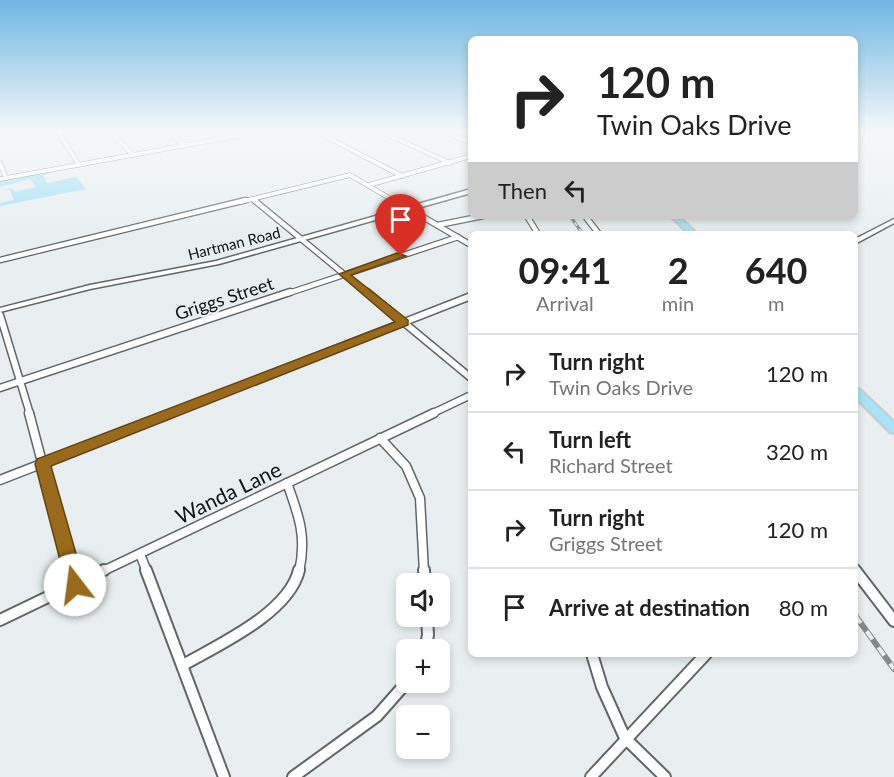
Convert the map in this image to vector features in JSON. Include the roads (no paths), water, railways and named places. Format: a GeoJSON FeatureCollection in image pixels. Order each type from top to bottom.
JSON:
{"type":"FeatureCollection","features":[{"type":"Feature","properties":{"kind":"main road"},"geometry":{"type":"LineString","coordinates":[[677,219],[690,231]]}},
{"type":"Feature","properties":{"kind":"main road"},"geometry":{"type":"LineString","coordinates":[[858,395],[894,429]]}},
{"type":"Feature","properties":{"kind":"street"},"geometry":{"type":"LineString","coordinates":[[2,167],[6,178]]}},
{"type":"Feature","properties":{"kind":"street"},"geometry":{"type":"LineString","coordinates":[[0,180],[66,167]]}},
{"type":"Feature","properties":{"kind":"street"},"geometry":{"type":"LineString","coordinates":[[385,167],[402,176]]}},
{"type":"Feature","properties":{"kind":"street"},"geometry":{"type":"LineString","coordinates":[[369,185],[434,167]]}},
{"type":"Feature","properties":{"kind":"street"},"geometry":{"type":"LineString","coordinates":[[0,260],[352,175],[468,243]]}},
{"type":"Feature","properties":{"kind":"street","name":"Hartman Road"},"geometry":{"type":"LineString","coordinates":[[0,312],[90,287],[217,263],[468,192]]}},
{"type":"Feature","properties":{"kind":"street"},"geometry":{"type":"LineString","coordinates":[[254,199],[468,376]]}},
{"type":"Feature","properties":{"kind":"street"},"geometry":{"type":"LineString","coordinates":[[438,225],[468,219]]}},
{"type":"Feature","properties":{"kind":"street"},"geometry":{"type":"LineString","coordinates":[[587,219],[597,231]]}},
{"type":"Feature","properties":{"kind":"street"},"geometry":{"type":"LineString","coordinates":[[858,240],[894,221]]}},
{"type":"Feature","properties":{"kind":"street","name":"Griggs Street"},"geometry":{"type":"LineString","coordinates":[[0,388],[458,237]]}},
{"type":"Feature","properties":{"kind":"street"},"geometry":{"type":"LineString","coordinates":[[0,480],[468,297]]}},
{"type":"Feature","properties":{"kind":"street"},"geometry":{"type":"LineString","coordinates":[[0,312],[21,381],[75,585]]}},
{"type":"Feature","properties":{"kind":"street","name":"Wanda Lane"},"geometry":{"type":"LineString","coordinates":[[0,620],[468,396]]}},
{"type":"Feature","properties":{"kind":"street"},"geometry":{"type":"LineString","coordinates":[[380,438],[406,466],[420,498],[424,573]]}},
{"type":"Feature","properties":{"kind":"street"},"geometry":{"type":"LineString","coordinates":[[183,665],[274,610],[287,597],[297,581],[304,537],[302,518],[287,483]]}},
{"type":"Feature","properties":{"kind":"street"},"geometry":{"type":"LineString","coordinates":[[140,554],[224,777]]}},
{"type":"Feature","properties":{"kind":"street"},"geometry":{"type":"LineString","coordinates":[[858,574],[894,621]]}},
{"type":"Feature","properties":{"kind":"street"},"geometry":{"type":"LineString","coordinates":[[593,657],[602,687],[625,738],[665,777]]}},
{"type":"Feature","properties":{"kind":"street"},"geometry":{"type":"LineString","coordinates":[[591,777],[703,657]]}},
{"type":"Feature","properties":{"kind":"street"},"geometry":{"type":"LineString","coordinates":[[292,777],[377,716],[397,693]]}},
{"type":"Feature","properties":{"kind":"railway"},"geometry":{"type":"LineString","coordinates":[[572,219],[581,231]]}},
{"type":"Feature","properties":{"kind":"railway"},"geometry":{"type":"LineString","coordinates":[[858,619],[894,669]]}}]}
